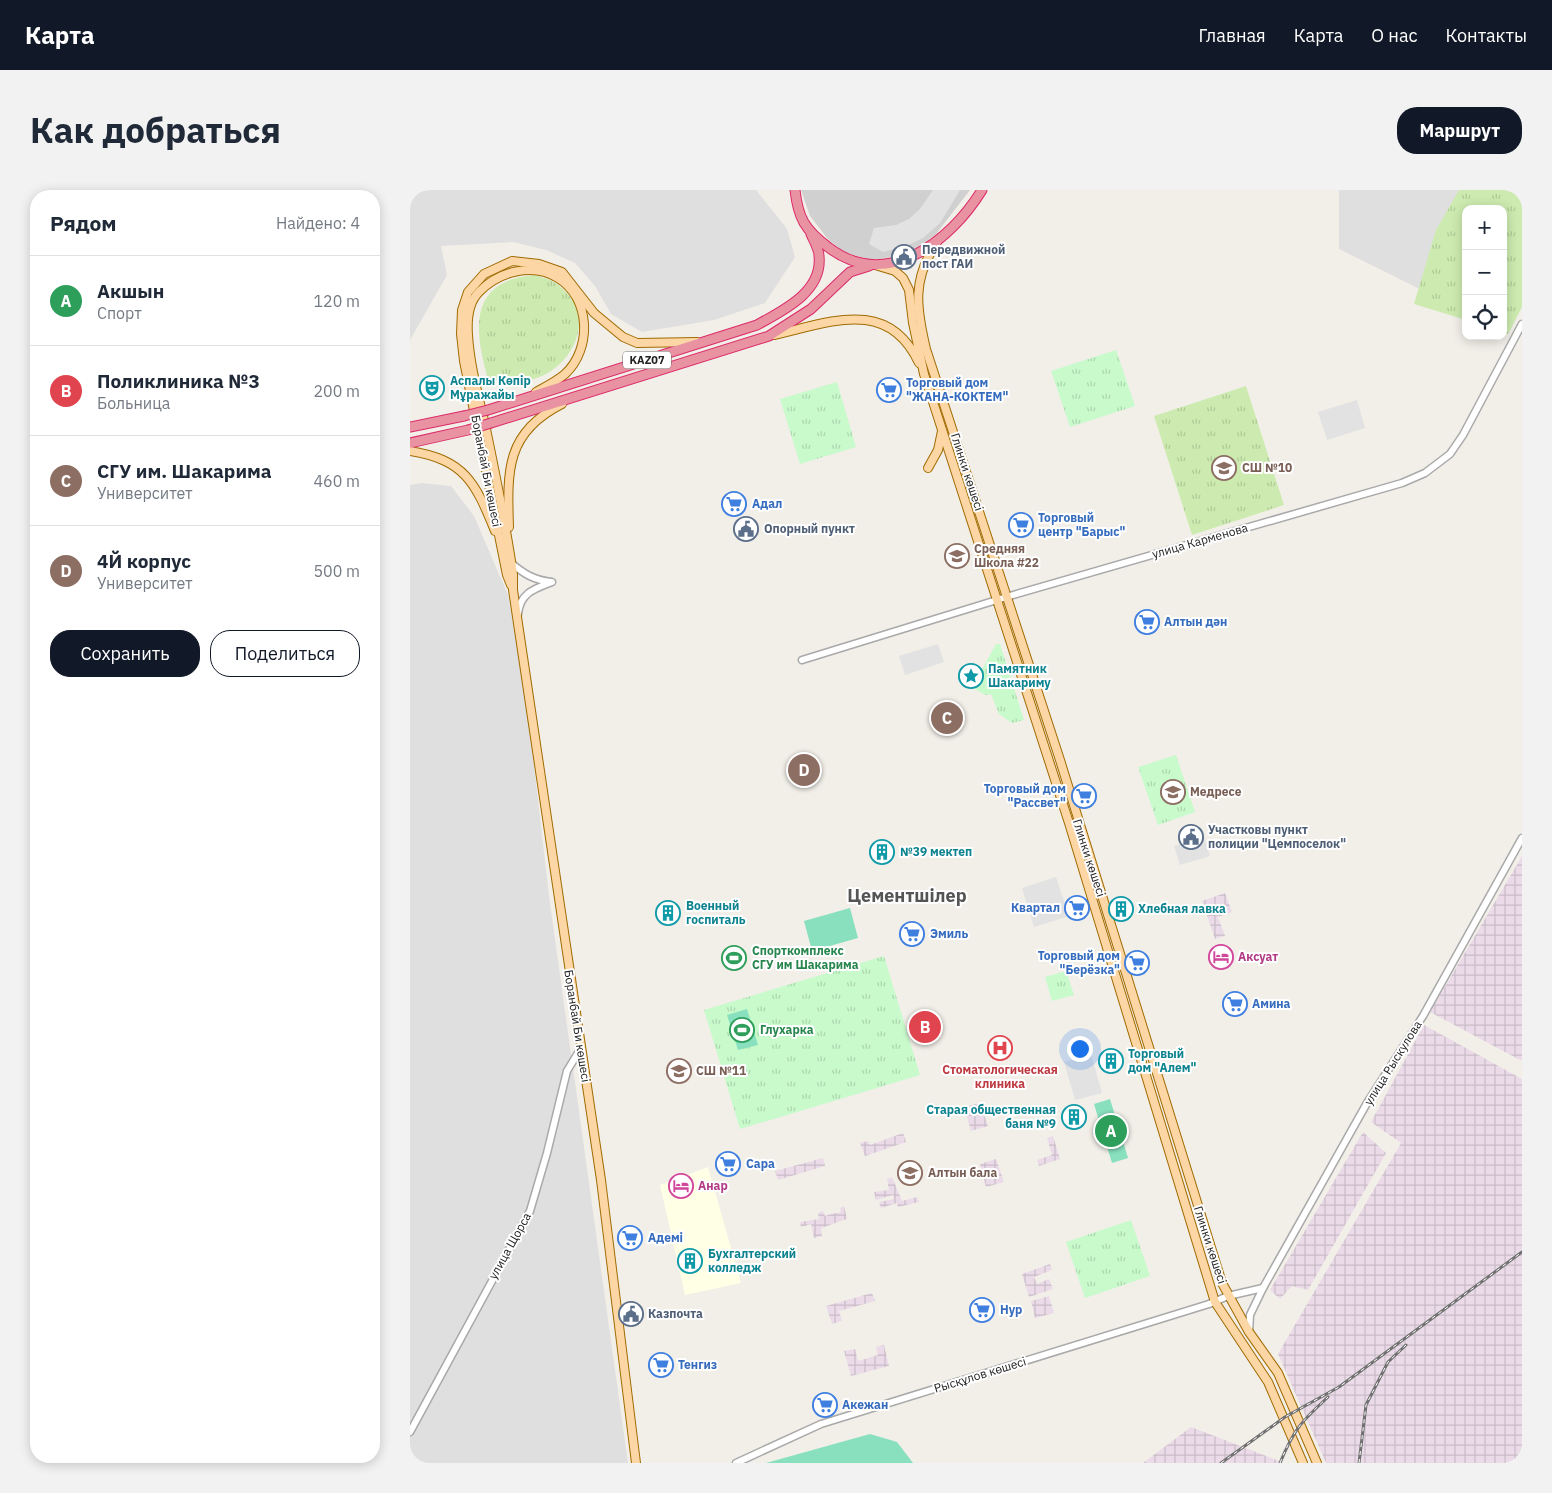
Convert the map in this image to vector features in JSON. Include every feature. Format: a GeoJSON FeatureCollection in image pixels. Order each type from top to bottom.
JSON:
{"type":"FeatureCollection","features":[{"type":"Feature","properties":{"kind":"highway","name":"KAZ07"},"geometry":{"type":"LineString","coordinates":[[410,427],[488,410],[756,325],[800,299],[817,273],[820,256],[811,234],[801,220],[795,190]]}},
{"type":"Feature","properties":{"kind":"highway","name":"KAZ07"},"geometry":{"type":"LineString","coordinates":[[410,443],[468,430],[770,336],[811,309],[850,272],[904,260],[938,241],[982,190]]}},
{"type":"Feature","properties":{"kind":"highway","name":"KAZ07"},"geometry":{"type":"LineString","coordinates":[[811,234],[848,260],[872,266]]}},
{"type":"Feature","properties":{"kind":"main road","name":"Глинки көшесі"},"geometry":{"type":"LineString","coordinates":[[938,241],[927,257],[920,275],[917,295],[926,349],[1142,1022],[1222,1284],[1249,1332],[1278,1373],[1317,1463]]}},
{"type":"Feature","properties":{"kind":"main road","name":"Боранбай Би көшесі"},"geometry":{"type":"LineString","coordinates":[[568,283],[562,272],[539,264],[512,261],[484,274],[468,292],[462,310],[461,334],[464,361],[505,545],[511,563],[517,620],[601,1180],[636,1463]]}},
{"type":"Feature","properties":{"kind":"main road","name":"Глинки көшесі"},"geometry":{"type":"LineString","coordinates":[[872,266],[895,271],[903,278],[909,290],[913,323],[924,374],[1069,823],[1216,1302],[1268,1382],[1303,1463]]}},
{"type":"Feature","properties":{"kind":"main road"},"geometry":{"type":"LineString","coordinates":[[568,283],[594,313],[623,337],[637,343],[670,344],[706,341]]}},
{"type":"Feature","properties":{"kind":"main road"},"geometry":{"type":"LineString","coordinates":[[528,398],[565,374],[580,353],[585,331],[582,311],[568,283]]}},
{"type":"Feature","properties":{"kind":"main road"},"geometry":{"type":"LineString","coordinates":[[770,336],[843,318],[861,318],[884,324],[893,330],[915,355],[924,374]]}},
{"type":"Feature","properties":{"kind":"main road"},"geometry":{"type":"LineString","coordinates":[[505,545],[507,482],[510,462],[516,446],[537,420],[581,394]]}},
{"type":"Feature","properties":{"kind":"main road"},"geometry":{"type":"LineString","coordinates":[[928,468],[938,450],[942,429]]}},
{"type":"Feature","properties":{"kind":"main road"},"geometry":{"type":"LineString","coordinates":[[410,451],[435,456],[453,464],[467,477],[482,498],[505,545]]}},
{"type":"Feature","properties":{"kind":"main road","name":"Боранбай Би көшесі"},"geometry":{"type":"LineString","coordinates":[[505,545],[507,575],[513,590]]}},
{"type":"Feature","properties":{"kind":"street","name":"улица Карменова"},"geometry":{"type":"LineString","coordinates":[[802,660],[996,600],[1402,484],[1425,473],[1450,454],[1463,435],[1522,324]]}},
{"type":"Feature","properties":{"kind":"street"},"geometry":{"type":"LineString","coordinates":[[511,563],[524,574],[536,580],[552,582],[535,588],[523,598],[519,606],[517,620]]}},
{"type":"Feature","properties":{"kind":"street","name":"улица Рыскулова"},"geometry":{"type":"LineString","coordinates":[[1249,1332],[1250,1315],[1263,1288],[1368,1103],[1428,1008],[1522,838]]}},
{"type":"Feature","properties":{"kind":"street","name":"улица Щорса"},"geometry":{"type":"LineString","coordinates":[[410,1432],[530,1211],[545,1162],[567,1071],[581,1048]]}},
{"type":"Feature","properties":{"kind":"street"},"geometry":{"type":"LineString","coordinates":[[1228,1296],[1263,1288]]}},
{"type":"Feature","properties":{"kind":"street","name":"Рысқұлов көшесі"},"geometry":{"type":"LineString","coordinates":[[736,1463],[821,1424],[1216,1302],[1228,1296]]}},
{"type":"Feature","properties":{"kind":"shaded area"},"geometry":{"type":"Polygon","coordinates":[[[410,190],[756,190],[787,229],[795,257],[765,303],[714,320],[642,332],[611,314],[595,286],[575,263],[546,250],[513,242],[441,246],[447,275],[410,340],[410,190]]]}},
{"type":"Feature","properties":{"kind":"shaded area"},"geometry":{"type":"Polygon","coordinates":[[[801,190],[970,190],[936,234],[921,246],[904,255],[872,260],[843,252],[827,238],[810,216],[801,190]]]}},
{"type":"Feature","properties":{"kind":"shaded area"},"geometry":{"type":"Polygon","coordinates":[[[933,190],[960,190],[940,223],[923,238],[906,246],[883,252],[869,244],[874,228],[896,225],[909,219],[920,209],[933,190]]]}},
{"type":"Feature","properties":{"kind":"shaded area"},"geometry":{"type":"Polygon","coordinates":[[[1339,190],[1522,190],[1522,307],[1508,334],[1507,205],[1462,205],[1462,310],[1339,249],[1339,190]]]}},
{"type":"Feature","properties":{"kind":"shaded area"},"geometry":{"type":"Polygon","coordinates":[[[1357,400],[1365,428],[1327,440],[1318,412],[1357,400]]]}},
{"type":"Feature","properties":{"kind":"shaded area"},"geometry":{"type":"Polygon","coordinates":[[[422,483],[451,486],[474,516],[508,595],[525,686],[549,896],[628,1463],[410,1463],[410,485],[422,483]]]}},
{"type":"Feature","properties":{"kind":"shaded area"},"geometry":{"type":"Polygon","coordinates":[[[938,644],[944,662],[905,675],[899,656],[938,644]]]}},
{"type":"Feature","properties":{"kind":"shaded area"},"geometry":{"type":"Polygon","coordinates":[[[1204,837],[1210,856],[1180,865],[1174,846],[1204,837]]]}},
{"type":"Feature","properties":{"kind":"shaded area"},"geometry":{"type":"Polygon","coordinates":[[[1522,856],[1522,1061],[1430,1012],[1522,856]]]}},
{"type":"Feature","properties":{"kind":"shaded area"},"geometry":{"type":"Polygon","coordinates":[[[1056,877],[1069,916],[1034,927],[1022,888],[1056,877]]]}},
{"type":"Feature","properties":{"kind":"shaded area"},"geometry":{"type":"Polygon","coordinates":[[[1225,893],[1232,912],[1218,917],[1225,936],[1215,939],[1202,901],[1225,893]]]}},
{"type":"Feature","properties":{"kind":"shaded area"},"geometry":{"type":"Polygon","coordinates":[[[1424,1025],[1522,1079],[1522,1463],[1326,1463],[1278,1354],[1401,1143],[1371,1122],[1424,1025]]]}},
{"type":"Feature","properties":{"kind":"shaded area"},"geometry":{"type":"Polygon","coordinates":[[[1091,1054],[1102,1093],[1075,1100],[1064,1062],[1091,1054]]]}},
{"type":"Feature","properties":{"kind":"shaded area"},"geometry":{"type":"Polygon","coordinates":[[[980,1103],[988,1126],[971,1131],[964,1107],[980,1103]]]}},
{"type":"Feature","properties":{"kind":"shaded area"},"geometry":{"type":"Polygon","coordinates":[[[1363,1132],[1386,1153],[1308,1290],[1292,1286],[1280,1299],[1270,1290],[1363,1132]]]}},
{"type":"Feature","properties":{"kind":"shaded area"},"geometry":{"type":"Polygon","coordinates":[[[903,1133],[906,1142],[865,1156],[860,1143],[868,1141],[870,1145],[903,1133]]]}},
{"type":"Feature","properties":{"kind":"shaded area"},"geometry":{"type":"Polygon","coordinates":[[[1053,1136],[1060,1159],[1039,1166],[1037,1160],[1052,1155],[1047,1138],[1053,1136]]]}},
{"type":"Feature","properties":{"kind":"shaded area"},"geometry":{"type":"Polygon","coordinates":[[[823,1158],[825,1166],[778,1180],[775,1171],[823,1158]]]}},
{"type":"Feature","properties":{"kind":"shaded area"},"geometry":{"type":"Polygon","coordinates":[[[996,1159],[1004,1182],[986,1187],[980,1164],[996,1159]]]}},
{"type":"Feature","properties":{"kind":"shaded area"},"geometry":{"type":"Polygon","coordinates":[[[708,1167],[741,1283],[685,1295],[660,1185],[708,1167]]]}},
{"type":"Feature","properties":{"kind":"shaded area"},"geometry":{"type":"Polygon","coordinates":[[[892,1177],[902,1201],[917,1197],[919,1202],[898,1207],[897,1203],[881,1208],[879,1202],[894,1199],[893,1195],[876,1200],[874,1192],[889,1190],[887,1179],[892,1177]]]}},
{"type":"Feature","properties":{"kind":"shaded area"},"geometry":{"type":"Polygon","coordinates":[[[844,1206],[847,1219],[821,1228],[822,1236],[814,1238],[811,1224],[801,1227],[800,1222],[819,1219],[818,1213],[823,1211],[825,1216],[841,1212],[840,1208],[844,1206]]]}},
{"type":"Feature","properties":{"kind":"shaded area"},"geometry":{"type":"Polygon","coordinates":[[[1050,1264],[1052,1270],[1034,1277],[1037,1284],[1049,1279],[1053,1289],[1029,1297],[1022,1274],[1050,1264]]]}},
{"type":"Feature","properties":{"kind":"shaded area"},"geometry":{"type":"Polygon","coordinates":[[[872,1293],[875,1301],[839,1311],[842,1321],[832,1324],[826,1306],[872,1293]]]}},
{"type":"Feature","properties":{"kind":"shaded area"},"geometry":{"type":"Polygon","coordinates":[[[1049,1296],[1054,1313],[1035,1318],[1031,1301],[1049,1296]]]}},
{"type":"Feature","properties":{"kind":"shaded area"},"geometry":{"type":"Polygon","coordinates":[[[884,1345],[889,1366],[851,1376],[844,1351],[855,1349],[858,1361],[878,1355],[876,1347],[884,1345]]]}},
{"type":"Feature","properties":{"kind":"shaded area"},"geometry":{"type":"Polygon","coordinates":[[[1191,1427],[1284,1463],[1143,1463],[1191,1427]]]}},
{"type":"Feature","properties":{"kind":"green space"},"geometry":{"type":"Polygon","coordinates":[[[1459,190],[1522,190],[1522,307],[1508,334],[1507,205],[1462,205],[1462,319],[1414,304],[1436,230],[1459,190]]]}},
{"type":"Feature","properties":{"kind":"green space"},"geometry":{"type":"Polygon","coordinates":[[[534,275],[552,281],[567,293],[576,306],[579,321],[577,336],[571,350],[561,363],[547,373],[531,380],[515,382],[488,379],[480,343],[479,326],[481,311],[487,298],[497,287],[512,279],[534,275]]]}},
{"type":"Feature","properties":{"kind":"green space"},"geometry":{"type":"Polygon","coordinates":[[[1116,350],[1135,406],[1070,427],[1051,371],[1116,350]]]}},
{"type":"Feature","properties":{"kind":"green space"},"geometry":{"type":"Polygon","coordinates":[[[837,382],[856,447],[800,464],[780,399],[837,382]]]}},
{"type":"Feature","properties":{"kind":"green space"},"geometry":{"type":"Polygon","coordinates":[[[1246,386],[1284,505],[1192,535],[1154,416],[1246,386]]]}},
{"type":"Feature","properties":{"kind":"green space"},"geometry":{"type":"Polygon","coordinates":[[[996,644],[1000,644],[1024,720],[1012,723],[999,714],[991,694],[985,695],[975,689],[974,684],[996,644]]]}},
{"type":"Feature","properties":{"kind":"green space"},"geometry":{"type":"Polygon","coordinates":[[[1176,755],[1195,812],[1158,825],[1138,767],[1176,755]]]}},
{"type":"Feature","properties":{"kind":"green space"},"geometry":{"type":"Polygon","coordinates":[[[850,908],[858,938],[812,951],[804,921],[850,908]]]}},
{"type":"Feature","properties":{"kind":"green space"},"geometry":{"type":"Polygon","coordinates":[[[884,956],[920,1075],[740,1129],[704,1010],[884,956]]]}},
{"type":"Feature","properties":{"kind":"green space"},"geometry":{"type":"Polygon","coordinates":[[[1066,971],[1074,995],[1052,1001],[1045,977],[1066,971]]]}},
{"type":"Feature","properties":{"kind":"green space","name":"Глухарка"},"geometry":{"type":"Polygon","coordinates":[[[747,1009],[758,1045],[738,1050],[727,1015],[747,1009]]]}},
{"type":"Feature","properties":{"kind":"green space"},"geometry":{"type":"Polygon","coordinates":[[[1110,1099],[1128,1158],[1112,1163],[1094,1104],[1110,1099]]]}},
{"type":"Feature","properties":{"kind":"green space"},"geometry":{"type":"Polygon","coordinates":[[[1131,1220],[1150,1276],[1085,1298],[1066,1242],[1131,1220]]]}},
{"type":"Feature","properties":{"kind":"green space"},"geometry":{"type":"Polygon","coordinates":[[[870,1434],[897,1442],[913,1463],[766,1463],[870,1434]]]}},
{"type":"Feature","properties":{"kind":"railway"},"geometry":{"type":"LineString","coordinates":[[1221,1463],[1285,1417],[1339,1387],[1522,1252]]}},
{"type":"Feature","properties":{"kind":"railway"},"geometry":{"type":"LineString","coordinates":[[1359,1463],[1366,1405],[1388,1362],[1406,1345]]}},
{"type":"Feature","properties":{"kind":"railway"},"geometry":{"type":"LineString","coordinates":[[1280,1463],[1299,1427],[1328,1397]]}},
{"type":"Feature","properties":{"kind":"place","name":"Передвижной пост ГАИ"},"geometry":{"type":"Point","coordinates":[904,257]}},
{"type":"Feature","properties":{"kind":"place","name":"Аспалы Көпір Мұражайы"},"geometry":{"type":"Point","coordinates":[432,388]}},
{"type":"Feature","properties":{"kind":"place","name":"Торговый дом \"ЖАНА-КОКТЕМ\""},"geometry":{"type":"Point","coordinates":[889,390]}},
{"type":"Feature","properties":{"kind":"place","name":"СШ №10"},"geometry":{"type":"Point","coordinates":[1224,468]}},
{"type":"Feature","properties":{"kind":"place","name":"Адал"},"geometry":{"type":"Point","coordinates":[734,504]}},
{"type":"Feature","properties":{"kind":"place","name":"Торговый центр \"Барыс\""},"geometry":{"type":"Point","coordinates":[1021,525]}},
{"type":"Feature","properties":{"kind":"place","name":"Опорный пункт"},"geometry":{"type":"Point","coordinates":[746,529]}},
{"type":"Feature","properties":{"kind":"place","name":"Средняя Школа #22"},"geometry":{"type":"Point","coordinates":[957,556]}},
{"type":"Feature","properties":{"kind":"place","name":"Алтын дән"},"geometry":{"type":"Point","coordinates":[1147,622]}},
{"type":"Feature","properties":{"kind":"place","name":"Памятник Шакариму"},"geometry":{"type":"Point","coordinates":[971,676]}},
{"type":"Feature","properties":{"kind":"place","name":"СГУ им. Шакарима"},"geometry":{"type":"Point","coordinates":[947,718]}},
{"type":"Feature","properties":{"kind":"place","name":"4Й корпус"},"geometry":{"type":"Point","coordinates":[804,770]}},
{"type":"Feature","properties":{"kind":"place","name":"Медресе"},"geometry":{"type":"Point","coordinates":[1173,792]}},
{"type":"Feature","properties":{"kind":"place","name":"Торговый дом \"Рассвет\""},"geometry":{"type":"Point","coordinates":[1084,796]}},
{"type":"Feature","properties":{"kind":"place","name":"Участковы пункт полиции \"Цемпоселок\""},"geometry":{"type":"Point","coordinates":[1191,837]}},
{"type":"Feature","properties":{"kind":"place","name":"№39 мектеп"},"geometry":{"type":"Point","coordinates":[882,852]}},
{"type":"Feature","properties":{"kind":"place","name":"Квартал"},"geometry":{"type":"Point","coordinates":[1077,908]}},
{"type":"Feature","properties":{"kind":"place","name":"Хлебная лавка"},"geometry":{"type":"Point","coordinates":[1121,909]}},
{"type":"Feature","properties":{"kind":"place","name":"Военный госпиталь"},"geometry":{"type":"Point","coordinates":[668,913]}},
{"type":"Feature","properties":{"kind":"place","name":"Эмиль"},"geometry":{"type":"Point","coordinates":[912,934]}},
{"type":"Feature","properties":{"kind":"place","name":"Аксуат"},"geometry":{"type":"Point","coordinates":[1221,957]}},
{"type":"Feature","properties":{"kind":"place","name":"Спорткомплекс СГУ им Шакарима"},"geometry":{"type":"Point","coordinates":[734,958]}},
{"type":"Feature","properties":{"kind":"place","name":"Торговый дом \"Берёзка\""},"geometry":{"type":"Point","coordinates":[1137,963]}},
{"type":"Feature","properties":{"kind":"place","name":"Амина"},"geometry":{"type":"Point","coordinates":[1235,1004]}},
{"type":"Feature","properties":{"kind":"place","name":"Поликлиника №3"},"geometry":{"type":"Point","coordinates":[925,1027]}},
{"type":"Feature","properties":{"kind":"place","name":"Глухарка"},"geometry":{"type":"Point","coordinates":[742,1030]}},
{"type":"Feature","properties":{"kind":"place","name":"Стоматологическая клиника"},"geometry":{"type":"Point","coordinates":[1000,1048]}},
{"type":"Feature","properties":{"kind":"place","name":"Торговый дом \"Алем\""},"geometry":{"type":"Point","coordinates":[1111,1061]}},
{"type":"Feature","properties":{"kind":"place","name":"СШ №11"},"geometry":{"type":"Point","coordinates":[679,1071]}},
{"type":"Feature","properties":{"kind":"place","name":"Старая общественная баня №9"},"geometry":{"type":"Point","coordinates":[1074,1117]}},
{"type":"Feature","properties":{"kind":"place","name":"Акшын"},"geometry":{"type":"Point","coordinates":[1111,1131]}},
{"type":"Feature","properties":{"kind":"place","name":"Сара"},"geometry":{"type":"Point","coordinates":[728,1164]}},
{"type":"Feature","properties":{"kind":"place","name":"Алтын бала"},"geometry":{"type":"Point","coordinates":[910,1173]}},
{"type":"Feature","properties":{"kind":"place","name":"Анар"},"geometry":{"type":"Point","coordinates":[681,1186]}},
{"type":"Feature","properties":{"kind":"place","name":"Адемi"},"geometry":{"type":"Point","coordinates":[630,1238]}},
{"type":"Feature","properties":{"kind":"place","name":"Бухгалтерский колледж"},"geometry":{"type":"Point","coordinates":[690,1261]}},
{"type":"Feature","properties":{"kind":"place","name":"Нур"},"geometry":{"type":"Point","coordinates":[982,1310]}},
{"type":"Feature","properties":{"kind":"place","name":"Казпочта"},"geometry":{"type":"Point","coordinates":[631,1314]}},
{"type":"Feature","properties":{"kind":"place","name":"Тенгиз"},"geometry":{"type":"Point","coordinates":[661,1365]}},
{"type":"Feature","properties":{"kind":"place","name":"Акежан"},"geometry":{"type":"Point","coordinates":[825,1405]}},
{"type":"Feature","properties":{"kind":"district","name":"Цементшілер"},"geometry":{"type":"Point","coordinates":[907,896]}}]}
